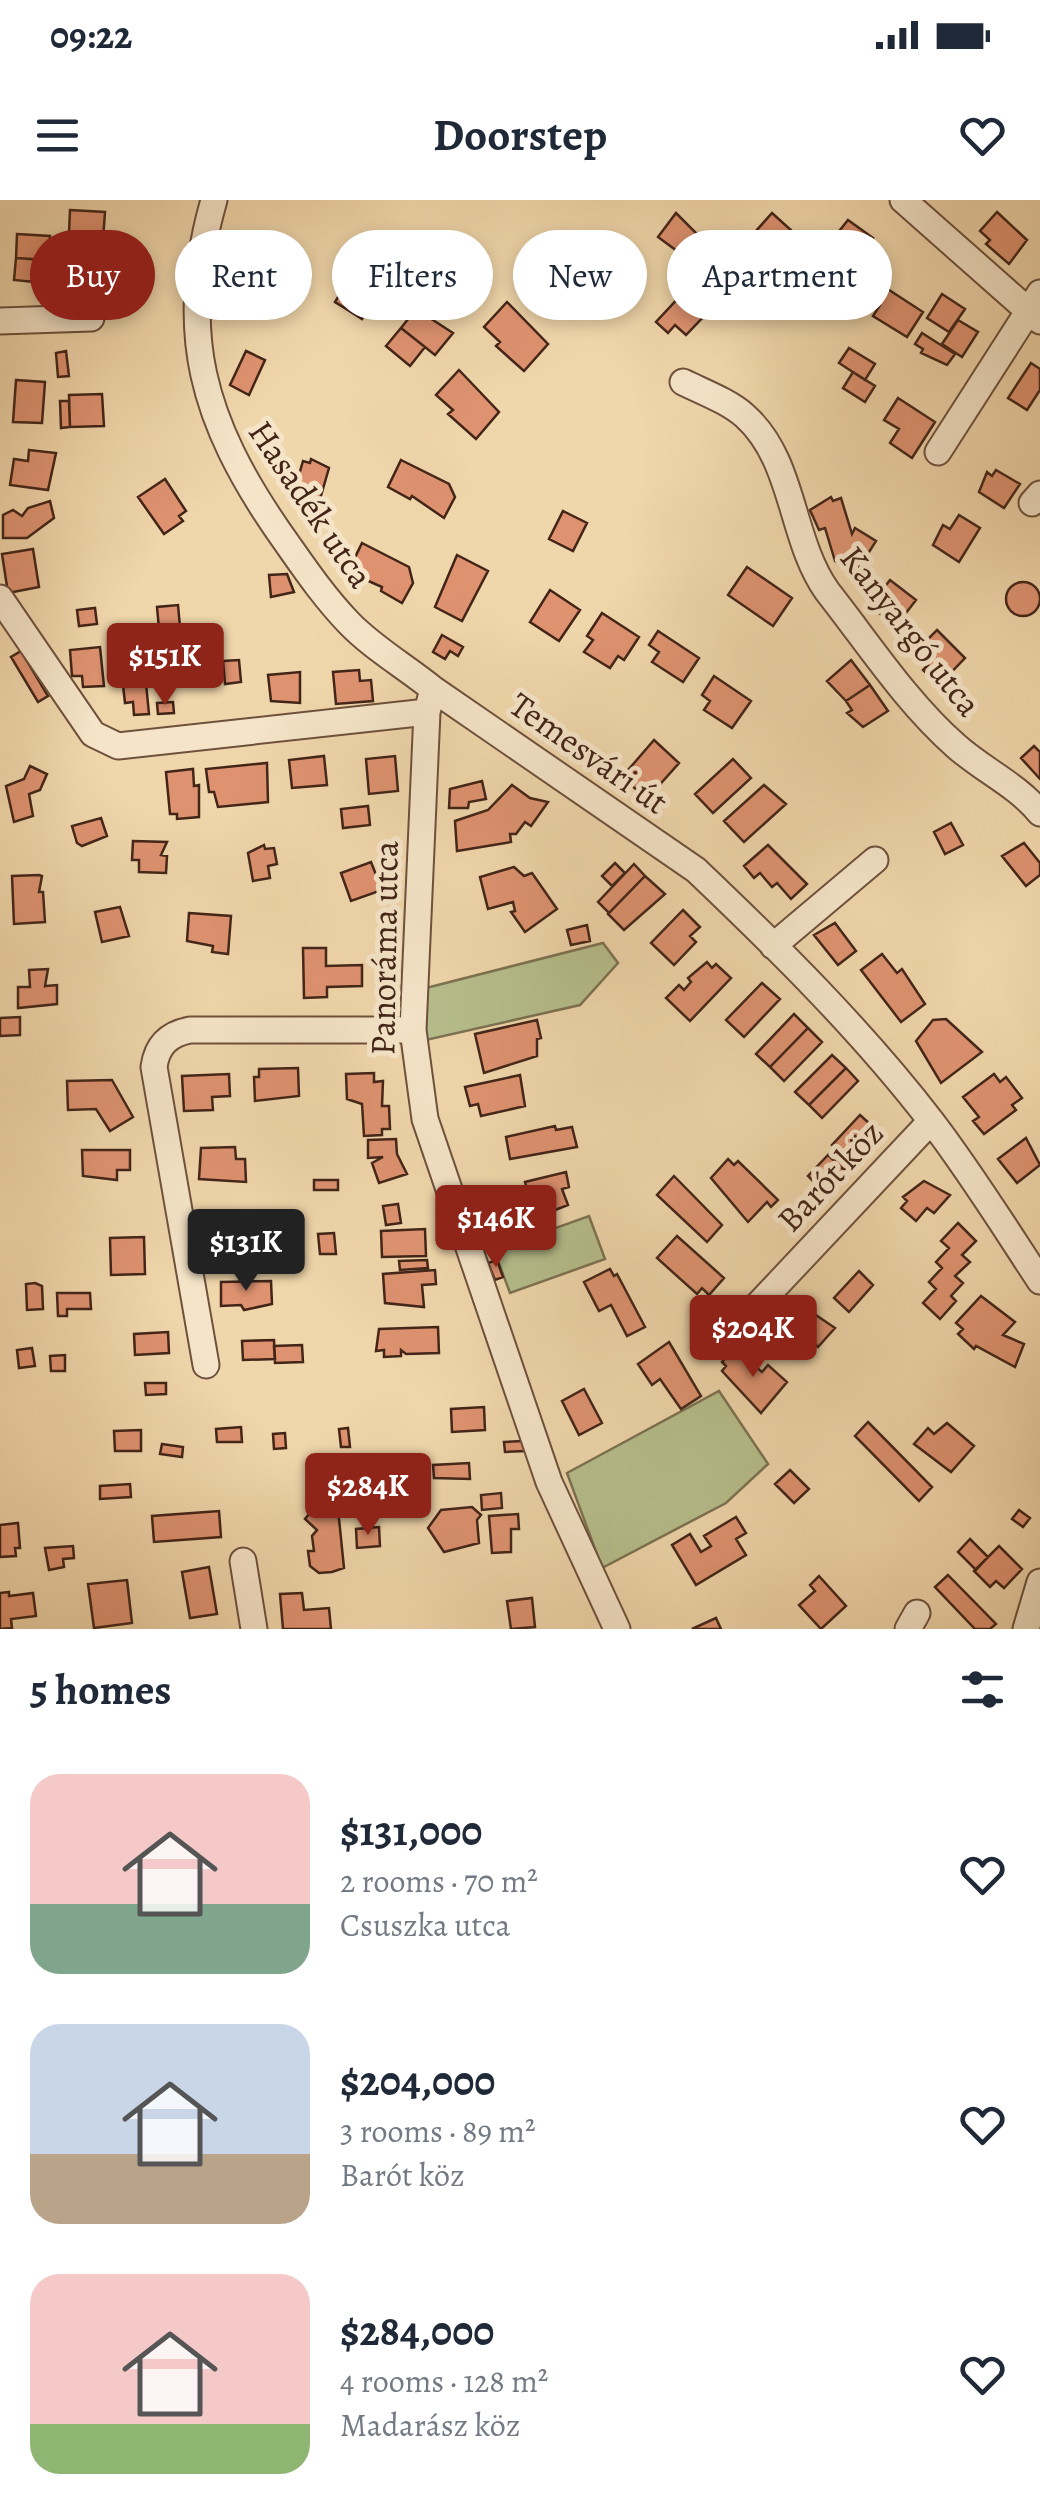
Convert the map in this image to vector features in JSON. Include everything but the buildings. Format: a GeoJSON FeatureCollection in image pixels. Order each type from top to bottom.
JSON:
{"type":"FeatureCollection","features":[{"type":"Feature","properties":{"kind":"street","name":"Hasadék utca"},"geometry":{"type":"LineString","coordinates":[[214,200],[195,298],[211,404],[226,449],[318,588],[351,626],[430,701]]}},
{"type":"Feature","properties":{"kind":"street"},"geometry":{"type":"LineString","coordinates":[[904,200],[1035,308],[938,452]]}},
{"type":"Feature","properties":{"kind":"street"},"geometry":{"type":"LineString","coordinates":[[0,321],[30,320]]}},
{"type":"Feature","properties":{"kind":"street","name":"Kanyargó utca"},"geometry":{"type":"LineString","coordinates":[[683,382],[741,412],[758,428],[785,484],[814,574],[930,720],[971,757],[1014,784],[1040,814]]}},
{"type":"Feature","properties":{"kind":"street"},"geometry":{"type":"LineString","coordinates":[[0,598],[93,734],[118,746],[430,701]]}},
{"type":"Feature","properties":{"kind":"street","name":"Temesvári út"},"geometry":{"type":"LineString","coordinates":[[430,701],[696,870],[872,1049],[931,1120],[1040,1281]]}},
{"type":"Feature","properties":{"kind":"street","name":"Panoráma utca"},"geometry":{"type":"LineString","coordinates":[[430,701],[413,1030],[426,1119],[549,1482],[616,1629]]}},
{"type":"Feature","properties":{"kind":"street"},"geometry":{"type":"LineString","coordinates":[[773,946],[875,860]]}},
{"type":"Feature","properties":{"kind":"street"},"geometry":{"type":"LineString","coordinates":[[206,1365],[154,1067],[161,1047],[169,1037],[190,1030],[413,1030]]}},
{"type":"Feature","properties":{"kind":"street","name":"Barót köz"},"geometry":{"type":"LineString","coordinates":[[740,1324],[931,1120]]}},
{"type":"Feature","properties":{"kind":"street"},"geometry":{"type":"LineString","coordinates":[[243,1561],[254,1629]]}},
{"type":"Feature","properties":{"kind":"street"},"geometry":{"type":"LineString","coordinates":[[1026,1629],[1040,1582]]}},
{"type":"Feature","properties":{"kind":"green space"},"geometry":{"type":"Polygon","coordinates":[[[603,943],[618,963],[580,1005],[426,1040],[426,988],[603,943]]]}},
{"type":"Feature","properties":{"kind":"green space"},"geometry":{"type":"Polygon","coordinates":[[[589,1216],[605,1259],[510,1293],[494,1250],[589,1216]]]}},
{"type":"Feature","properties":{"kind":"green space"},"geometry":{"type":"Polygon","coordinates":[[[719,1391],[768,1464],[726,1503],[602,1568],[567,1473],[719,1391]]]}}]}
